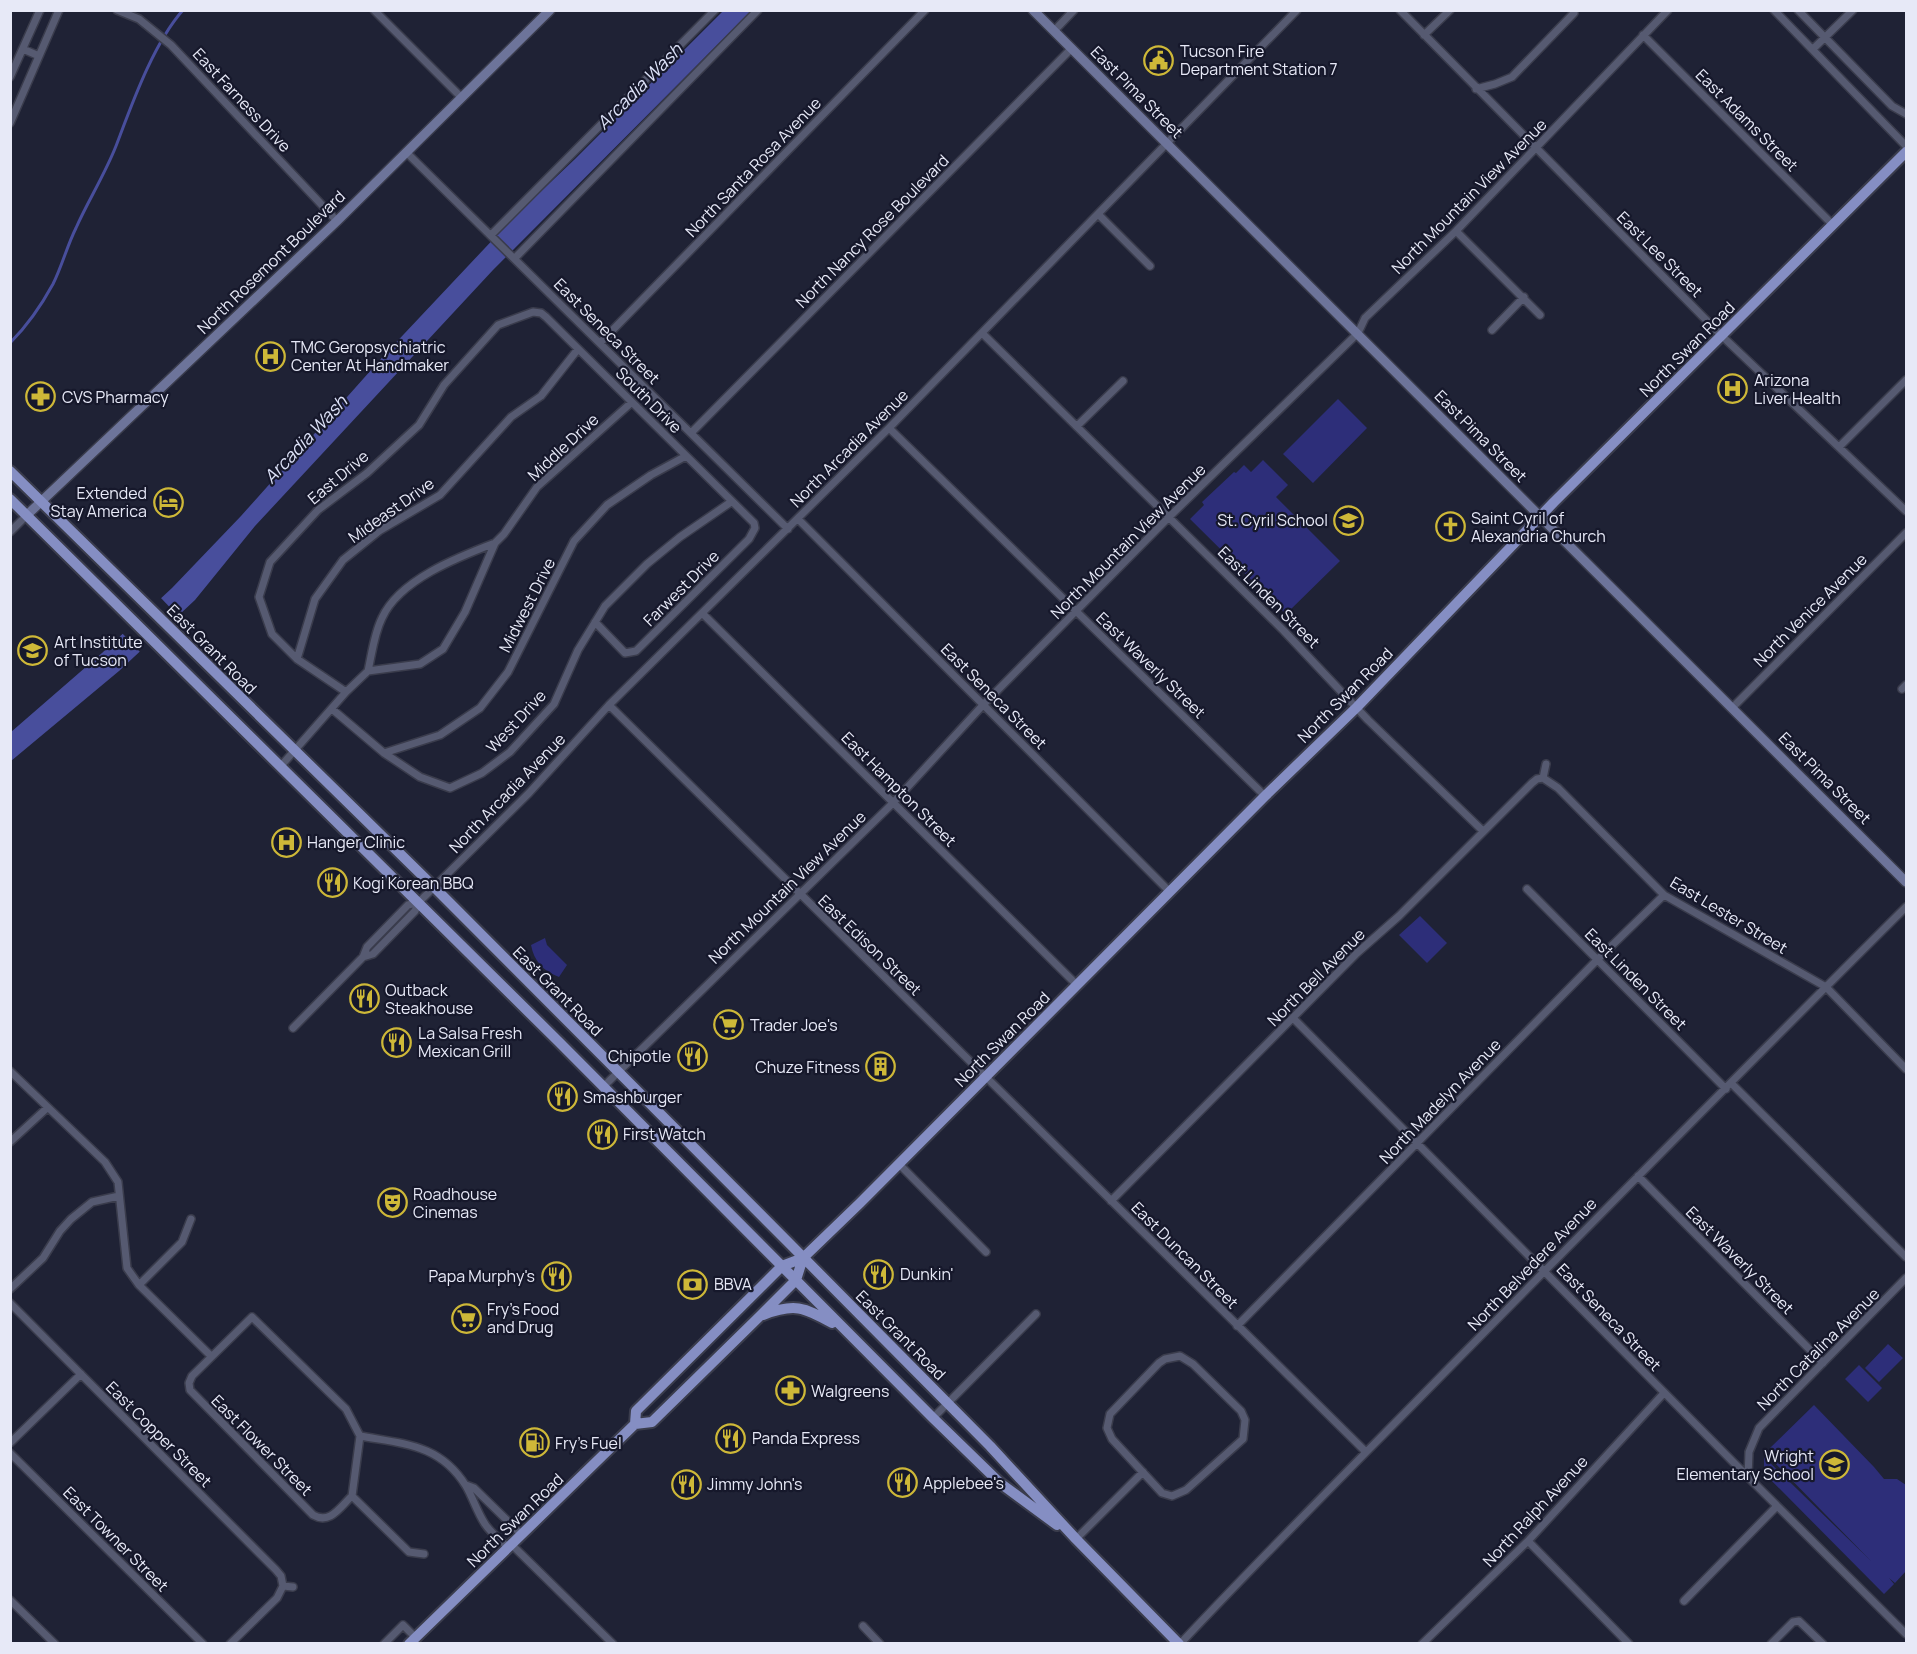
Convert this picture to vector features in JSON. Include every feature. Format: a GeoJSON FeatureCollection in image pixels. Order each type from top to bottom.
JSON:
{"type":"FeatureCollection","features":[{"type":"Feature","properties":{"kind":"main road","name":"North Swan Road"},"geometry":{"type":"LineString","coordinates":[[635,1424],[636,1412],[782,1266],[803,1258],[899,1164],[1356,707],[1540,517],[1906,152]]}},
{"type":"Feature","properties":{"kind":"main road","name":"East Grant Road"},"geometry":{"type":"LineString","coordinates":[[10,471],[434,887],[947,1402],[1076,1539],[1180,1644]]}},
{"type":"Feature","properties":{"kind":"main road","name":"East Grant Road"},"geometry":{"type":"LineString","coordinates":[[10,499],[419,902],[933,1418],[1000,1483],[1076,1539]]}},
{"type":"Feature","properties":{"kind":"main road","name":"North Swan Road"},"geometry":{"type":"LineString","coordinates":[[412,1640],[635,1424],[652,1422],[796,1280],[803,1258]]}},
{"type":"Feature","properties":{"kind":"main road"},"geometry":{"type":"LineString","coordinates":[[760,1316],[784,1307],[803,1308],[847,1332]]}},
{"type":"Feature","properties":{"kind":"street"},"geometry":{"type":"LineString","coordinates":[[10,77],[40,10]]}},
{"type":"Feature","properties":{"kind":"street"},"geometry":{"type":"LineString","coordinates":[[10,123],[59,10]]}},
{"type":"Feature","properties":{"kind":"street","name":"East Farness Drive"},"geometry":{"type":"LineString","coordinates":[[117,10],[139,20],[171,45],[337,221]]}},
{"type":"Feature","properties":{"kind":"street"},"geometry":{"type":"LineString","coordinates":[[374,10],[462,98]]}},
{"type":"Feature","properties":{"kind":"street","name":"North Rosemont Boulevard"},"geometry":{"type":"LineString","coordinates":[[10,532],[337,221],[550,10]]}},
{"type":"Feature","properties":{"kind":"street"},"geometry":{"type":"LineString","coordinates":[[493,236],[715,10]]}},
{"type":"Feature","properties":{"kind":"street"},"geometry":{"type":"LineString","coordinates":[[514,257],[758,10]]}},
{"type":"Feature","properties":{"kind":"street","name":"North Santa Rosa Avenue"},"geometry":{"type":"LineString","coordinates":[[600,343],[925,10]]}},
{"type":"Feature","properties":{"kind":"street","name":"East Pima Street"},"geometry":{"type":"LineString","coordinates":[[1034,10],[1906,882]]}},
{"type":"Feature","properties":{"kind":"street"},"geometry":{"type":"LineString","coordinates":[[1054,31],[1074,10]]}},
{"type":"Feature","properties":{"kind":"street","name":"North Arcadia Avenue"},"geometry":{"type":"LineString","coordinates":[[293,1028],[363,957],[367,947],[408,905],[419,902],[529,793],[609,705],[889,428],[1297,10]]}},
{"type":"Feature","properties":{"kind":"street","name":"East Lee Street"},"geometry":{"type":"LineString","coordinates":[[1400,10],[1722,336],[1906,511]]}},
{"type":"Feature","properties":{"kind":"street"},"geometry":{"type":"LineString","coordinates":[[1424,35],[1450,10]]}},
{"type":"Feature","properties":{"kind":"street","name":"North Mountain View Avenue"},"geometry":{"type":"LineString","coordinates":[[603,1087],[893,803],[983,705],[1358,333],[1365,318],[1456,231],[1668,10]]}},
{"type":"Feature","properties":{"kind":"street"},"geometry":{"type":"LineString","coordinates":[[1774,10],[1906,146]]}},
{"type":"Feature","properties":{"kind":"street"},"geometry":{"type":"LineString","coordinates":[[1798,10],[1888,103],[1905,114]]}},
{"type":"Feature","properties":{"kind":"street"},"geometry":{"type":"LineString","coordinates":[[1813,50],[1853,10]]}},
{"type":"Feature","properties":{"kind":"street"},"geometry":{"type":"LineString","coordinates":[[1476,89],[1512,77],[1574,13]]}},
{"type":"Feature","properties":{"kind":"street","name":"East Adams Street"},"geometry":{"type":"LineString","coordinates":[[1643,35],[1833,225]]}},
{"type":"Feature","properties":{"kind":"street","name":"North Nancy Rose Boulevard"},"geometry":{"type":"LineString","coordinates":[[692,432],[1072,48]]}},
{"type":"Feature","properties":{"kind":"street"},"geometry":{"type":"LineString","coordinates":[[23,49],[39,56]]}},
{"type":"Feature","properties":{"kind":"street","name":"East Seneca Street"},"geometry":{"type":"LineString","coordinates":[[406,152],[788,529]]}},
{"type":"Feature","properties":{"kind":"street"},"geometry":{"type":"LineString","coordinates":[[1099,214],[1150,266]]}},
{"type":"Feature","properties":{"kind":"street"},"geometry":{"type":"LineString","coordinates":[[1456,231],[1540,315]]}},
{"type":"Feature","properties":{"kind":"street"},"geometry":{"type":"LineString","coordinates":[[1492,330],[1524,297]]}},
{"type":"Feature","properties":{"kind":"street","name":"East Drive"},"geometry":{"type":"LineString","coordinates":[[346,692],[297,659],[272,634],[259,597],[270,562],[318,510],[367,473],[419,424],[444,385],[498,325],[533,312],[541,313],[546,317]]}},
{"type":"Feature","properties":{"kind":"street","name":"South Drive"},"geometry":{"type":"LineString","coordinates":[[546,317],[731,502]]}},
{"type":"Feature","properties":{"kind":"street","name":"East Linden Street"},"geometry":{"type":"LineString","coordinates":[[982,333],[1170,517],[1356,707],[1483,831]]}},
{"type":"Feature","properties":{"kind":"street","name":"Mideast Drive"},"geometry":{"type":"LineString","coordinates":[[297,659],[315,599],[343,560],[379,531],[440,495],[511,417],[541,396],[578,349]]}},
{"type":"Feature","properties":{"kind":"street"},"geometry":{"type":"LineString","coordinates":[[1839,447],[1906,380]]}},
{"type":"Feature","properties":{"kind":"street"},"geometry":{"type":"LineString","coordinates":[[1077,426],[1123,381]]}},
{"type":"Feature","properties":{"kind":"street","name":"Middle Drive"},"geometry":{"type":"LineString","coordinates":[[495,543],[461,556],[400,592],[382,618],[368,671],[420,664],[444,649],[465,612],[495,543],[504,534],[537,487],[632,402]]}},
{"type":"Feature","properties":{"kind":"street","name":"East Waverly Street"},"geometry":{"type":"LineString","coordinates":[[889,428],[1265,796]]}},
{"type":"Feature","properties":{"kind":"street","name":"Midwest Drive"},"geometry":{"type":"LineString","coordinates":[[384,753],[440,735],[480,708],[508,672],[574,541],[607,505],[651,475],[686,456]]}},
{"type":"Feature","properties":{"kind":"street","name":"West Drive"},"geometry":{"type":"LineString","coordinates":[[332,709],[384,753],[420,777],[450,788],[482,773],[510,752],[554,704],[578,650],[604,606],[647,564],[680,537],[731,502]]}},
{"type":"Feature","properties":{"kind":"street","name":"Farwest Drive"},"geometry":{"type":"LineString","coordinates":[[595,622],[625,652],[641,648],[749,539],[755,528],[754,523],[731,502]]}},
{"type":"Feature","properties":{"kind":"street","name":"East Seneca Street"},"geometry":{"type":"LineString","coordinates":[[798,519],[1170,892]]}},
{"type":"Feature","properties":{"kind":"street","name":"North Venice Avenue"},"geometry":{"type":"LineString","coordinates":[[1733,707],[1906,533]]}},
{"type":"Feature","properties":{"kind":"street","name":"East Hampton Street"},"geometry":{"type":"LineString","coordinates":[[702,613],[1077,985]]}},
{"type":"Feature","properties":{"kind":"street"},"geometry":{"type":"LineString","coordinates":[[280,767],[346,692],[368,671]]}},
{"type":"Feature","properties":{"kind":"street","name":"East Edison Street"},"geometry":{"type":"LineString","coordinates":[[609,705],[986,1077]]}},
{"type":"Feature","properties":{"kind":"street"},"geometry":{"type":"LineString","coordinates":[[1544,778],[1546,764]]}},
{"type":"Feature","properties":{"kind":"street","name":"North Bell Avenue"},"geometry":{"type":"LineString","coordinates":[[1111,1201],[1532,783],[1544,778]]}},
{"type":"Feature","properties":{"kind":"street","name":"East Lester Street"},"geometry":{"type":"LineString","coordinates":[[1544,778],[1558,788],[1664,895],[1826,987],[1906,1069]]}},
{"type":"Feature","properties":{"kind":"street","name":"East Linden Street"},"geometry":{"type":"LineString","coordinates":[[1527,889],[1597,960],[1906,1257]]}},
{"type":"Feature","properties":{"kind":"street","name":"North Madelyn Avenue"},"geometry":{"type":"LineString","coordinates":[[1237,1326],[1597,960],[1664,895]]}},
{"type":"Feature","properties":{"kind":"street","name":"North Belvedere Avenue"},"geometry":{"type":"LineString","coordinates":[[1180,1644],[1256,1563],[1906,907]]}},
{"type":"Feature","properties":{"kind":"street","name":"East Seneca Street"},"geometry":{"type":"LineString","coordinates":[[1293,1018],[1906,1634]]}},
{"type":"Feature","properties":{"kind":"street"},"geometry":{"type":"LineString","coordinates":[[10,1071],[105,1162],[118,1182],[127,1268],[139,1286],[211,1356],[252,1317],[346,1409],[360,1436],[352,1496],[409,1552],[424,1554]]}},
{"type":"Feature","properties":{"kind":"street","name":"East Duncan Street"},"geometry":{"type":"LineString","coordinates":[[986,1077],[1366,1452]]}},
{"type":"Feature","properties":{"kind":"street"},"geometry":{"type":"LineString","coordinates":[[10,1142],[47,1108]]}},
{"type":"Feature","properties":{"kind":"street"},"geometry":{"type":"LineString","coordinates":[[899,1164],[986,1252]]}},
{"type":"Feature","properties":{"kind":"street","name":"East Waverly Street"},"geometry":{"type":"LineString","coordinates":[[1638,1176],[1823,1363]]}},
{"type":"Feature","properties":{"kind":"street"},"geometry":{"type":"LineString","coordinates":[[10,1289],[44,1258],[60,1231],[71,1219],[92,1202],[119,1196]]}},
{"type":"Feature","properties":{"kind":"street"},"geometry":{"type":"LineString","coordinates":[[139,1286],[183,1242],[191,1219]]}},
{"type":"Feature","properties":{"kind":"street","name":"North Catalina Avenue"},"geometry":{"type":"LineString","coordinates":[[1748,1477],[1749,1452],[1759,1428],[1906,1278]]}},
{"type":"Feature","properties":{"kind":"street","name":"East Copper Street"},"geometry":{"type":"LineString","coordinates":[[10,1303],[276,1570],[281,1576],[283,1586]]}},
{"type":"Feature","properties":{"kind":"street"},"geometry":{"type":"LineString","coordinates":[[933,1418],[1036,1314]]}},
{"type":"Feature","properties":{"kind":"street","name":"East Flower Street"},"geometry":{"type":"LineString","coordinates":[[211,1356],[190,1379],[189,1390],[311,1513],[320,1518],[327,1518],[352,1496]]}},
{"type":"Feature","properties":{"kind":"street"},"geometry":{"type":"LineString","coordinates":[[1180,1356],[1193,1365],[1241,1411],[1245,1420],[1245,1432],[1239,1443],[1179,1495],[1172,1496],[1162,1492],[1143,1472],[1112,1439],[1107,1422],[1114,1409],[1159,1364],[1165,1359],[1180,1356]]}},
{"type":"Feature","properties":{"kind":"street"},"geometry":{"type":"LineString","coordinates":[[10,1443],[81,1374]]}},
{"type":"Feature","properties":{"kind":"street","name":"North Ralph Avenue"},"geometry":{"type":"LineString","coordinates":[[1422,1644],[1528,1541],[1664,1393]]}},
{"type":"Feature","properties":{"kind":"street"},"geometry":{"type":"LineString","coordinates":[[360,1436],[418,1446],[448,1463],[466,1485],[485,1525],[510,1545],[613,1644]]}},
{"type":"Feature","properties":{"kind":"street","name":"East Towner Street"},"geometry":{"type":"LineString","coordinates":[[10,1453],[203,1644]]}},
{"type":"Feature","properties":{"kind":"street"},"geometry":{"type":"LineString","coordinates":[[1076,1539],[1143,1472]]}},
{"type":"Feature","properties":{"kind":"street"},"geometry":{"type":"LineString","coordinates":[[466,1485],[474,1488],[521,1534]]}},
{"type":"Feature","properties":{"kind":"street"},"geometry":{"type":"LineString","coordinates":[[1684,1601],[1777,1506]]}},
{"type":"Feature","properties":{"kind":"street"},"geometry":{"type":"LineString","coordinates":[[1528,1541],[1629,1644]]}},
{"type":"Feature","properties":{"kind":"street"},"geometry":{"type":"LineString","coordinates":[[230,1644],[277,1598],[283,1586],[292,1587]]}},
{"type":"Feature","properties":{"kind":"street"},"geometry":{"type":"LineString","coordinates":[[10,1599],[55,1644]]}},
{"type":"Feature","properties":{"kind":"street"},"geometry":{"type":"LineString","coordinates":[[1772,1644],[1792,1622],[1799,1621],[1824,1644]]}},
{"type":"Feature","properties":{"kind":"street","name":"North Swan Road"},"geometry":{"type":"LineString","coordinates":[[384,1644],[403,1625],[412,1640]]}},
{"type":"Feature","properties":{"kind":"street"},"geometry":{"type":"LineString","coordinates":[[863,1626],[880,1644]]}},
{"type":"Feature","properties":{"kind":"shaded area","name":"Arcadia Wash"},"geometry":{"type":"Polygon","coordinates":[[[723,11],[751,11],[493,270],[255,526],[195,600],[119,671],[11,761],[11,732],[172,588],[241,516],[388,351],[516,215],[723,11]]]}},
{"type":"Feature","properties":{"kind":"shaded area"},"geometry":{"type":"Polygon","coordinates":[[[1338,399],[1367,428],[1313,483],[1283,454],[1338,399]]]}},
{"type":"Feature","properties":{"kind":"shaded area"},"geometry":{"type":"Polygon","coordinates":[[[1263,460],[1288,485],[1276,497],[1340,561],[1286,614],[1190,519],[1204,505],[1202,502],[1234,472],[1236,473],[1244,465],[1251,472],[1263,460]]]}},
{"type":"Feature","properties":{"kind":"shaded area"},"geometry":{"type":"Polygon","coordinates":[[[1420,916],[1447,943],[1427,963],[1399,935],[1420,916]]]}},
{"type":"Feature","properties":{"kind":"shaded area"},"geometry":{"type":"Polygon","coordinates":[[[545,938],[547,945],[567,965],[559,977],[540,965],[532,951],[531,945],[545,938]]]}},
{"type":"Feature","properties":{"kind":"shaded area"},"geometry":{"type":"Polygon","coordinates":[[[1888,1344],[1903,1358],[1879,1382],[1865,1368],[1888,1344]]]}},
{"type":"Feature","properties":{"kind":"shaded area"},"geometry":{"type":"Polygon","coordinates":[[[1859,1365],[1882,1388],[1868,1402],[1845,1379],[1859,1365]]]}},
{"type":"Feature","properties":{"kind":"shaded area"},"geometry":{"type":"Polygon","coordinates":[[[1814,1405],[1884,1479],[1897,1479],[1906,1485],[1906,1571],[1895,1583],[1889,1578],[1894,1584],[1884,1594],[1764,1473],[1764,1457],[1871,1561],[1772,1460],[1770,1448],[1814,1405]]]}},
{"type":"Feature","properties":{"kind":"pier"},"geometry":{"type":"Polygon","coordinates":[[[160,597],[180,618],[142,654],[122,633],[160,597]]]}},
{"type":"Feature","properties":{"kind":"waterway"},"geometry":{"type":"LineString","coordinates":[[10,343],[34,315],[53,284],[73,235],[112,156],[136,93],[153,57],[183,10]]}},
{"type":"Feature","properties":{"kind":"place","name":"Tucson Fire Department Station 7"},"geometry":{"type":"Point","coordinates":[1159,60]}},
{"type":"Feature","properties":{"kind":"place","name":"TMC Geropsychiatric Center At Handmaker"},"geometry":{"type":"Point","coordinates":[270,356]}},
{"type":"Feature","properties":{"kind":"place","name":"Arizona Liver Health"},"geometry":{"type":"Point","coordinates":[1733,389]}},
{"type":"Feature","properties":{"kind":"place","name":"CVS Pharmacy"},"geometry":{"type":"Point","coordinates":[41,397]}},
{"type":"Feature","properties":{"kind":"place","name":"Extended Stay America"},"geometry":{"type":"Point","coordinates":[168,502]}},
{"type":"Feature","properties":{"kind":"place","name":"St. Cyril School"},"geometry":{"type":"Point","coordinates":[1349,520]}},
{"type":"Feature","properties":{"kind":"place","name":"Saint Cyril of Alexandria Church"},"geometry":{"type":"Point","coordinates":[1450,527]}},
{"type":"Feature","properties":{"kind":"place","name":"Art Institute of Tucson"},"geometry":{"type":"Point","coordinates":[33,651]}},
{"type":"Feature","properties":{"kind":"place","name":"Hanger Clinic"},"geometry":{"type":"Point","coordinates":[286,842]}},
{"type":"Feature","properties":{"kind":"place","name":"Kogi Korean BBQ"},"geometry":{"type":"Point","coordinates":[332,883]}},
{"type":"Feature","properties":{"kind":"place","name":"Outback Steakhouse"},"geometry":{"type":"Point","coordinates":[364,999]}},
{"type":"Feature","properties":{"kind":"place","name":"Trader Joe's"},"geometry":{"type":"Point","coordinates":[729,1025]}},
{"type":"Feature","properties":{"kind":"place","name":"La Salsa Fresh Mexican Grill"},"geometry":{"type":"Point","coordinates":[397,1042]}},
{"type":"Feature","properties":{"kind":"place","name":"Chipotle"},"geometry":{"type":"Point","coordinates":[692,1056]}},
{"type":"Feature","properties":{"kind":"place","name":"Chuze Fitness"},"geometry":{"type":"Point","coordinates":[881,1067]}},
{"type":"Feature","properties":{"kind":"place","name":"Smashburger"},"geometry":{"type":"Point","coordinates":[562,1097]}},
{"type":"Feature","properties":{"kind":"place","name":"First Watch"},"geometry":{"type":"Point","coordinates":[602,1134]}},
{"type":"Feature","properties":{"kind":"place","name":"Roadhouse Cinemas"},"geometry":{"type":"Point","coordinates":[392,1203]}},
{"type":"Feature","properties":{"kind":"place","name":"Dunkin'"},"geometry":{"type":"Point","coordinates":[879,1274]}},
{"type":"Feature","properties":{"kind":"place","name":"Papa Murphy's"},"geometry":{"type":"Point","coordinates":[556,1276]}},
{"type":"Feature","properties":{"kind":"place","name":"BBVA"},"geometry":{"type":"Point","coordinates":[693,1284]}},
{"type":"Feature","properties":{"kind":"place","name":"Fry's Food and Drug"},"geometry":{"type":"Point","coordinates":[466,1318]}},
{"type":"Feature","properties":{"kind":"place","name":"Walgreens"},"geometry":{"type":"Point","coordinates":[790,1391]}},
{"type":"Feature","properties":{"kind":"place","name":"Panda Express"},"geometry":{"type":"Point","coordinates":[731,1438]}},
{"type":"Feature","properties":{"kind":"place","name":"Fry's Fuel"},"geometry":{"type":"Point","coordinates":[534,1443]}},
{"type":"Feature","properties":{"kind":"place","name":"Wright Elementary School"},"geometry":{"type":"Point","coordinates":[1835,1465]}},
{"type":"Feature","properties":{"kind":"place","name":"Applebee's"},"geometry":{"type":"Point","coordinates":[902,1483]}},
{"type":"Feature","properties":{"kind":"place","name":"Jimmy John's"},"geometry":{"type":"Point","coordinates":[686,1484]}}]}
